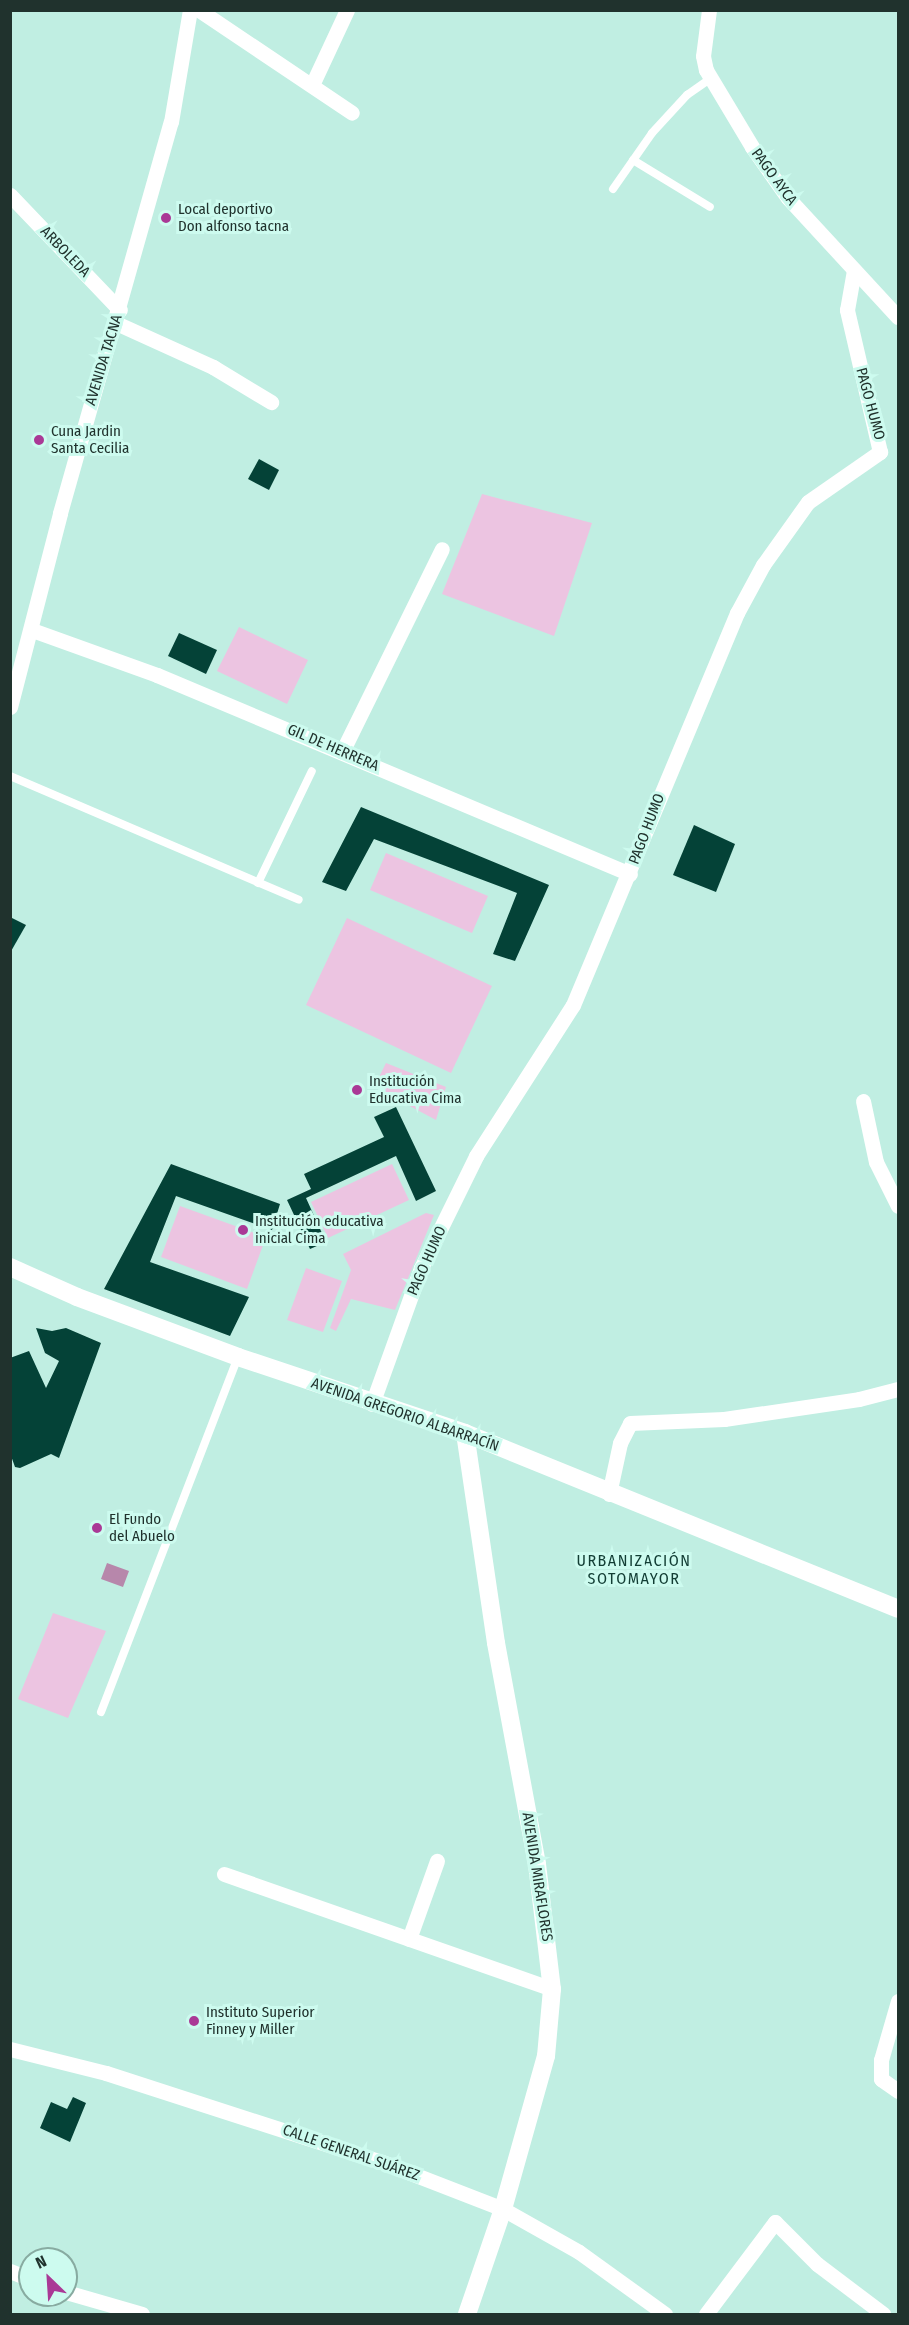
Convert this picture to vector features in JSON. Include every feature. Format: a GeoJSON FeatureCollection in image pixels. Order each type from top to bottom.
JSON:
{"type":"FeatureCollection","features":[{"type":"Feature","properties":{"kind":"street","name":"AVENIDA TACNA"},"geometry":{"type":"LineString","coordinates":[[10,708],[32,630],[60,513],[118,316],[171,122],[190,10]]}},
{"type":"Feature","properties":{"kind":"street"},"geometry":{"type":"LineString","coordinates":[[199,10],[352,113]]}},
{"type":"Feature","properties":{"kind":"street"},"geometry":{"type":"LineString","coordinates":[[312,85],[347,10]]}},
{"type":"Feature","properties":{"kind":"street","name":"PAGO AYCA"},"geometry":{"type":"LineString","coordinates":[[709,10],[703,57],[711,78],[788,198],[854,272],[896,308]]}},
{"type":"Feature","properties":{"kind":"street","name":"ARBOLEDA"},"geometry":{"type":"LineString","coordinates":[[10,195],[118,316]]}},
{"type":"Feature","properties":{"kind":"street","name":"PAGO HUMO"},"geometry":{"type":"LineString","coordinates":[[372,1404],[421,1268],[476,1156],[573,1005],[630,874],[737,613],[763,566],[808,501],[880,452],[881,445],[847,310],[854,272]]}},
{"type":"Feature","properties":{"kind":"street"},"geometry":{"type":"LineString","coordinates":[[118,316],[213,367],[271,402]]}},
{"type":"Feature","properties":{"kind":"street"},"geometry":{"type":"LineString","coordinates":[[342,752],[442,549]]}},
{"type":"Feature","properties":{"kind":"street","name":"GIL DE HERRERA"},"geometry":{"type":"LineString","coordinates":[[32,630],[158,675],[630,874]]}},
{"type":"Feature","properties":{"kind":"street"},"geometry":{"type":"LineString","coordinates":[[863,1101],[876,1162],[898,1206]]}},
{"type":"Feature","properties":{"kind":"street","name":"AVENIDA GREGORIO ALBARRACÍN"},"geometry":{"type":"LineString","coordinates":[[10,1268],[77,1297],[238,1357],[372,1404],[465,1432],[609,1494],[898,1609]]}},
{"type":"Feature","properties":{"kind":"street"},"geometry":{"type":"LineString","coordinates":[[609,1494],[620,1443],[630,1423],[724,1419],[879,1396],[898,1389]]}},
{"type":"Feature","properties":{"kind":"street","name":"AVENIDA MIRAFLORES"},"geometry":{"type":"LineString","coordinates":[[465,1432],[496,1643],[537,1864],[552,1989],[546,2056],[503,2209],[467,2314]]}},
{"type":"Feature","properties":{"kind":"street"},"geometry":{"type":"LineString","coordinates":[[409,1939],[437,1861]]}},
{"type":"Feature","properties":{"kind":"street"},"geometry":{"type":"LineString","coordinates":[[224,1874],[552,1989]]}},
{"type":"Feature","properties":{"kind":"street"},"geometry":{"type":"LineString","coordinates":[[898,2001],[881,2060],[881,2079],[898,2091]]}},
{"type":"Feature","properties":{"kind":"street","name":"CALLE GENERAL SUÁREZ"},"geometry":{"type":"LineString","coordinates":[[10,2049],[106,2073],[371,2158],[503,2209],[579,2252],[657,2312]]}},
{"type":"Feature","properties":{"kind":"street"},"geometry":{"type":"LineString","coordinates":[[706,2314],[775,2222],[817,2264],[882,2314]]}},
{"type":"Feature","properties":{"kind":"street"},"geometry":{"type":"LineString","coordinates":[[78,2296],[141,2314]]}},
{"type":"Feature","properties":{"kind":"lane"},"geometry":{"type":"LineString","coordinates":[[613,189],[633,160],[680,102],[711,78]]}},
{"type":"Feature","properties":{"kind":"lane"},"geometry":{"type":"LineString","coordinates":[[633,160],[710,207]]}},
{"type":"Feature","properties":{"kind":"lane"},"geometry":{"type":"LineString","coordinates":[[258,883],[312,771]]}},
{"type":"Feature","properties":{"kind":"lane"},"geometry":{"type":"LineString","coordinates":[[10,776],[299,900]]}},
{"type":"Feature","properties":{"kind":"lane"},"geometry":{"type":"LineString","coordinates":[[101,1712],[238,1357]]}},
{"type":"Feature","properties":{"kind":"shaded area"},"geometry":{"type":"Polygon","coordinates":[[[482,494],[592,523],[554,636],[442,594],[482,494]]]}},
{"type":"Feature","properties":{"kind":"shaded area"},"geometry":{"type":"Polygon","coordinates":[[[239,627],[308,660],[287,704],[217,671],[239,627]]]}},
{"type":"Feature","properties":{"kind":"shaded area"},"geometry":{"type":"Polygon","coordinates":[[[386,853],[488,896],[472,933],[370,890],[386,853]]]}},
{"type":"Feature","properties":{"kind":"shaded area"},"geometry":{"type":"Polygon","coordinates":[[[347,918],[492,986],[451,1073],[306,1005],[347,918]]]}},
{"type":"Feature","properties":{"kind":"shaded area"},"geometry":{"type":"Polygon","coordinates":[[[386,1063],[446,1087],[436,1120],[374,1087],[386,1063]]]}},
{"type":"Feature","properties":{"kind":"shaded area"},"geometry":{"type":"Polygon","coordinates":[[[392,1164],[409,1200],[328,1238],[311,1202],[392,1164]]]}},
{"type":"Feature","properties":{"kind":"shaded area"},"geometry":{"type":"Polygon","coordinates":[[[180,1206],[266,1237],[247,1289],[161,1257],[180,1206]]]}},
{"type":"Feature","properties":{"kind":"shaded area"},"geometry":{"type":"Polygon","coordinates":[[[426,1213],[434,1215],[395,1310],[351,1299],[336,1331],[330,1328],[351,1270],[343,1254],[426,1213]]]}},
{"type":"Feature","properties":{"kind":"shaded area"},"geometry":{"type":"Polygon","coordinates":[[[306,1268],[342,1281],[323,1332],[287,1320],[306,1268]]]}},
{"type":"Feature","properties":{"kind":"shaded area"},"geometry":{"type":"Polygon","coordinates":[[[107,1563],[129,1571],[123,1587],[101,1579],[107,1563]]]}},
{"type":"Feature","properties":{"kind":"shaded area"},"geometry":{"type":"Polygon","coordinates":[[[53,1613],[106,1631],[68,1718],[18,1699],[53,1613]]]}},
{"type":"Feature","properties":{"kind":"building"},"geometry":{"type":"Polygon","coordinates":[[[259,459],[279,470],[269,490],[248,479],[259,459]]]}},
{"type":"Feature","properties":{"kind":"building"},"geometry":{"type":"Polygon","coordinates":[[[179,633],[217,650],[206,674],[168,656],[179,633]]]}},
{"type":"Feature","properties":{"kind":"building"},"geometry":{"type":"Polygon","coordinates":[[[361,807],[549,885],[515,961],[493,954],[517,893],[374,839],[346,891],[322,882],[361,807]]]}},
{"type":"Feature","properties":{"kind":"building"},"geometry":{"type":"Polygon","coordinates":[[[694,825],[735,844],[716,892],[673,875],[694,825]]]}},
{"type":"Feature","properties":{"kind":"building"},"geometry":{"type":"Polygon","coordinates":[[[10,917],[26,925],[10,953],[10,917]]]}},
{"type":"Feature","properties":{"kind":"building"},"geometry":{"type":"Polygon","coordinates":[[[396,1107],[436,1191],[416,1201],[396,1156],[306,1198],[326,1242],[310,1249],[287,1200],[311,1189],[304,1174],[384,1137],[374,1117],[396,1107]]]}},
{"type":"Feature","properties":{"kind":"building"},"geometry":{"type":"Polygon","coordinates":[[[171,1164],[280,1204],[272,1230],[176,1196],[150,1262],[249,1297],[230,1336],[104,1289],[171,1164]]]}},
{"type":"Feature","properties":{"kind":"building"},"geometry":{"type":"Polygon","coordinates":[[[36,1328],[52,1331],[66,1328],[101,1343],[59,1458],[51,1454],[20,1468],[15,1467],[10,1453],[10,1358],[29,1351],[46,1388],[59,1361],[45,1353],[36,1328]]]}},
{"type":"Feature","properties":{"kind":"building"},"geometry":{"type":"Polygon","coordinates":[[[73,2097],[86,2103],[70,2142],[40,2128],[51,2102],[67,2109],[73,2097]]]}},
{"type":"Feature","properties":{"kind":"place","name":"Local deportivo Don alfonso tacna"},"geometry":{"type":"Point","coordinates":[166,218]}},
{"type":"Feature","properties":{"kind":"place","name":"Cuna Jardin Santa Cecilia"},"geometry":{"type":"Point","coordinates":[39,440]}},
{"type":"Feature","properties":{"kind":"place","name":"Institución Educativa Cima"},"geometry":{"type":"Point","coordinates":[357,1090]}},
{"type":"Feature","properties":{"kind":"place","name":"Institución educativa inicial Cima"},"geometry":{"type":"Point","coordinates":[243,1230]}},
{"type":"Feature","properties":{"kind":"place","name":"El Fundo del Abuelo"},"geometry":{"type":"Point","coordinates":[97,1528]}},
{"type":"Feature","properties":{"kind":"place","name":"Instituto Superior Finney y Miller"},"geometry":{"type":"Point","coordinates":[194,2021]}},
{"type":"Feature","properties":{"kind":"district","name":"URBANIZACIÓN SOTOMAYOR"},"geometry":{"type":"Point","coordinates":[634,1570]}}]}
